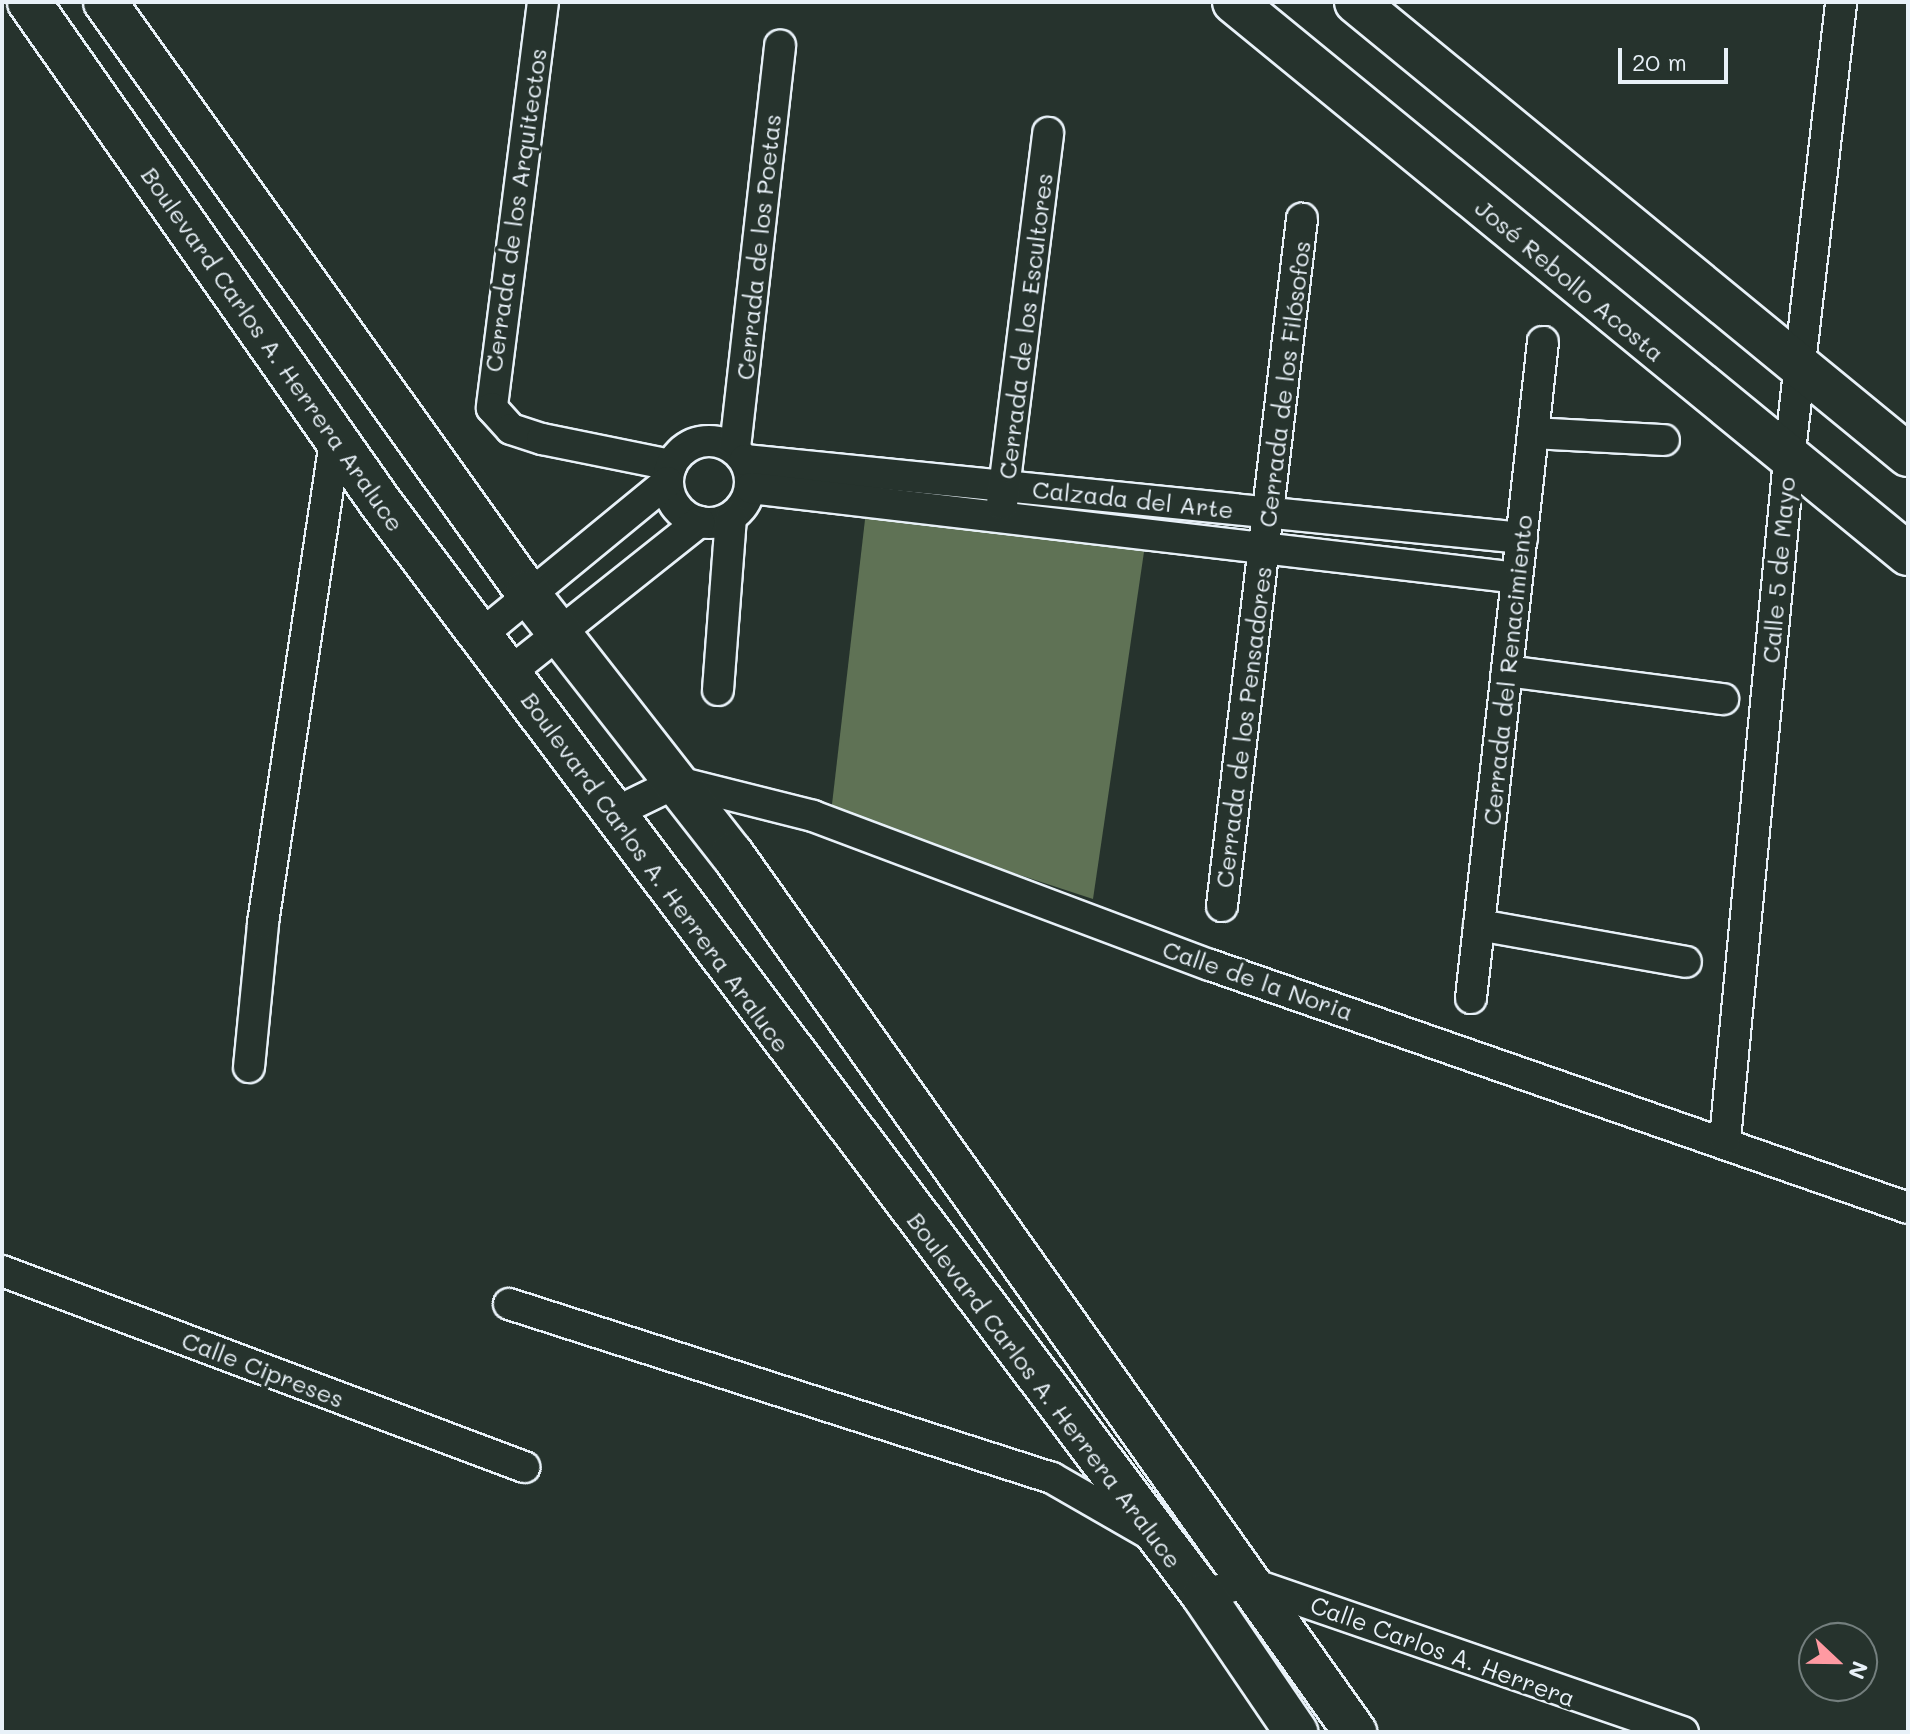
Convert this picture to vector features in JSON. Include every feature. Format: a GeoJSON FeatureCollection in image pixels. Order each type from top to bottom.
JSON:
{"type":"FeatureCollection","features":[{"type":"Feature","properties":{"kind":"main road","name":"Boulevard Carlos A. Herrera Araluce"},"geometry":{"type":"LineString","coordinates":[[29,2],[335,439],[610,815],[1153,1536],[1203,1595],[1296,1732]]}},
{"type":"Feature","properties":{"kind":"main road","name":"Boulevard Carlos A. Herrera Araluce"},"geometry":{"type":"LineString","coordinates":[[105,2],[527,592],[678,782],[1355,1732]]}},
{"type":"Feature","properties":{"kind":"main road","name":"José Rebollo Acosta"},"geometry":{"type":"LineString","coordinates":[[1234,2],[1789,460],[1908,554]]}},
{"type":"Feature","properties":{"kind":"main road"},"geometry":{"type":"LineString","coordinates":[[1356,2],[1908,455]]}},
{"type":"Feature","properties":{"kind":"street","name":"Cerrada de los Arquitectos"},"geometry":{"type":"LineString","coordinates":[[543,2],[491,375],[497,417],[542,439],[669,474]]}},
{"type":"Feature","properties":{"kind":"street","name":"Calle 5 de Mayo"},"geometry":{"type":"LineString","coordinates":[[1725,1139],[1789,460],[1841,2]]}},
{"type":"Feature","properties":{"kind":"street","name":"Cerrada de los Poetas"},"geometry":{"type":"LineString","coordinates":[[744,465],[780,46]]}},
{"type":"Feature","properties":{"kind":"street","name":"Cerrada de los Escultores"},"geometry":{"type":"LineString","coordinates":[[1001,518],[1048,133]]}},
{"type":"Feature","properties":{"kind":"street","name":"Cerrada de los Filósofos"},"geometry":{"type":"LineString","coordinates":[[1265,548],[1302,219]]}},
{"type":"Feature","properties":{"kind":"street","name":"Cerrada del Renacimiento"},"geometry":{"type":"LineString","coordinates":[[1471,998],[1543,342]]}},
{"type":"Feature","properties":{"kind":"street"},"geometry":{"type":"LineString","coordinates":[[1533,433],[1664,440]]}},
{"type":"Feature","properties":{"kind":"street"},"geometry":{"type":"LineString","coordinates":[[249,1067],[263,923],[335,439]]}},
{"type":"Feature","properties":{"kind":"street"},"geometry":{"type":"LineString","coordinates":[[481,635],[527,592],[669,474],[699,441],[744,465],[731,517],[718,690]]}},
{"type":"Feature","properties":{"kind":"street","name":"Calzada del Arte"},"geometry":{"type":"LineString","coordinates":[[744,465],[1005,486],[1522,538]]}},
{"type":"Feature","properties":{"kind":"street","name":"Calzada del Arte"},"geometry":{"type":"LineString","coordinates":[[744,465],[1001,518],[1517,578]]}},
{"type":"Feature","properties":{"kind":"street"},"geometry":{"type":"LineString","coordinates":[[669,474],[682,514],[699,522]]}},
{"type":"Feature","properties":{"kind":"street"},"geometry":{"type":"LineString","coordinates":[[509,673],[699,522],[731,517]]}},
{"type":"Feature","properties":{"kind":"street"},"geometry":{"type":"LineString","coordinates":[[616,521],[647,564]]}},
{"type":"Feature","properties":{"kind":"street","name":"Cerrada de los Pensadores"},"geometry":{"type":"LineString","coordinates":[[1222,906],[1265,548]]}},
{"type":"Feature","properties":{"kind":"street"},"geometry":{"type":"LineString","coordinates":[[1507,671],[1723,699]]}},
{"type":"Feature","properties":{"kind":"street"},"geometry":{"type":"LineString","coordinates":[[610,815],[678,782]]}},
{"type":"Feature","properties":{"kind":"street","name":"Calle de la Noria"},"geometry":{"type":"LineString","coordinates":[[678,782],[813,816],[1210,965],[1725,1139],[1908,1208]]}},
{"type":"Feature","properties":{"kind":"street"},"geometry":{"type":"LineString","coordinates":[[1479,925],[1686,962]]}},
{"type":"Feature","properties":{"kind":"street","name":"Calle Cipreses"},"geometry":{"type":"LineString","coordinates":[[2,1271],[524,1467]]}},
{"type":"Feature","properties":{"kind":"street"},"geometry":{"type":"LineString","coordinates":[[509,1304],[1052,1478],[1153,1536]]}},
{"type":"Feature","properties":{"kind":"street"},"geometry":{"type":"LineString","coordinates":[[1203,1595],[1247,1582]]}},
{"type":"Feature","properties":{"kind":"street","name":"Calle Carlos A. Herrera"},"geometry":{"type":"LineString","coordinates":[[1247,1582],[1683,1732]]}},
{"type":"Feature","properties":{"kind":"green space"},"geometry":{"type":"Polygon","coordinates":[[[866,511],[1145,545],[1093,899],[831,813],[866,511]]]}}]}
